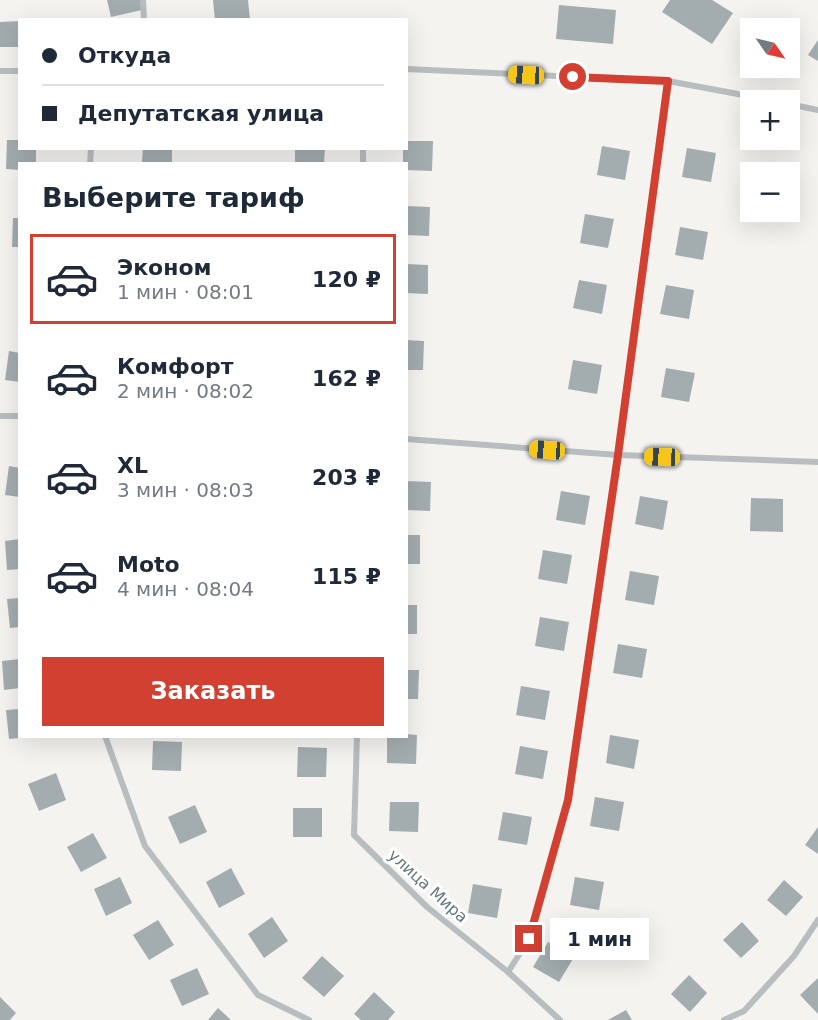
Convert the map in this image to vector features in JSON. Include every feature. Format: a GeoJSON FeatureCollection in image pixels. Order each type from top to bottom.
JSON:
{"type":"FeatureCollection","features":[{"type":"Feature","properties":{"kind":"street"},"geometry":{"type":"LineString","coordinates":[[143,0],[144,18]]}},
{"type":"Feature","properties":{"kind":"street"},"geometry":{"type":"LineString","coordinates":[[408,69],[668,81],[740,94]]}},
{"type":"Feature","properties":{"kind":"street"},"geometry":{"type":"LineString","coordinates":[[0,70],[18,71]]}},
{"type":"Feature","properties":{"kind":"street"},"geometry":{"type":"LineString","coordinates":[[508,972],[529,939],[568,800],[618,455],[668,81]]}},
{"type":"Feature","properties":{"kind":"street"},"geometry":{"type":"LineString","coordinates":[[800,106],[818,110]]}},
{"type":"Feature","properties":{"kind":"street"},"geometry":{"type":"LineString","coordinates":[[0,416],[18,416]]}},
{"type":"Feature","properties":{"kind":"street"},"geometry":{"type":"LineString","coordinates":[[408,439],[618,455],[818,462]]}},
{"type":"Feature","properties":{"kind":"street"},"geometry":{"type":"LineString","coordinates":[[106,738],[145,846],[258,995],[309,1020]]}},
{"type":"Feature","properties":{"kind":"street","name":"улица Мира"},"geometry":{"type":"LineString","coordinates":[[357,738],[354,835],[427,907],[508,972],[560,1020]]}},
{"type":"Feature","properties":{"kind":"street"},"geometry":{"type":"LineString","coordinates":[[724,1020],[744,1011],[795,956],[818,920]]}},
{"type":"Feature","properties":{"kind":"building"},"geometry":{"type":"Polygon","coordinates":[[[107,0],[140,0],[142,10],[111,17],[107,0]]]}},
{"type":"Feature","properties":{"kind":"building"},"geometry":{"type":"Polygon","coordinates":[[[213,0],[248,0],[250,18],[215,18],[213,0]]]}},
{"type":"Feature","properties":{"kind":"building"},"geometry":{"type":"Polygon","coordinates":[[[670,0],[712,0],[733,13],[712,44],[662,12],[670,0]]]}},
{"type":"Feature","properties":{"kind":"building"},"geometry":{"type":"Polygon","coordinates":[[[559,5],[616,10],[613,44],[556,39],[559,5]]]}},
{"type":"Feature","properties":{"kind":"building"},"geometry":{"type":"Polygon","coordinates":[[[18,21],[18,47],[0,47],[0,22],[18,21]]]}},
{"type":"Feature","properties":{"kind":"building"},"geometry":{"type":"Polygon","coordinates":[[[818,40],[818,61],[808,55],[818,40]]]}},
{"type":"Feature","properties":{"kind":"building"},"geometry":{"type":"Polygon","coordinates":[[[7,140],[18,140],[18,150],[36,150],[36,162],[18,162],[18,170],[6,169],[7,140]]]}},
{"type":"Feature","properties":{"kind":"building"},"geometry":{"type":"Polygon","coordinates":[[[408,141],[433,141],[432,171],[408,170],[408,162],[403,162],[403,150],[408,150],[408,141]]]}},
{"type":"Feature","properties":{"kind":"building"},"geometry":{"type":"Polygon","coordinates":[[[602,146],[630,151],[625,180],[597,175],[602,146]]]}},
{"type":"Feature","properties":{"kind":"building"},"geometry":{"type":"Polygon","coordinates":[[[687,148],[716,153],[711,182],[682,177],[687,148]]]}},
{"type":"Feature","properties":{"kind":"building"},"geometry":{"type":"Polygon","coordinates":[[[143,150],[172,150],[172,162],[142,162],[143,150]]]}},
{"type":"Feature","properties":{"kind":"building"},"geometry":{"type":"Polygon","coordinates":[[[295,150],[325,150],[324,162],[295,162],[295,150]]]}},
{"type":"Feature","properties":{"kind":"building"},"geometry":{"type":"Polygon","coordinates":[[[408,206],[430,207],[429,236],[408,235],[408,206]]]}},
{"type":"Feature","properties":{"kind":"building"},"geometry":{"type":"Polygon","coordinates":[[[585,214],[614,219],[608,248],[580,243],[585,214]]]}},
{"type":"Feature","properties":{"kind":"building"},"geometry":{"type":"Polygon","coordinates":[[[13,218],[18,218],[18,247],[12,247],[13,218]]]}},
{"type":"Feature","properties":{"kind":"building"},"geometry":{"type":"Polygon","coordinates":[[[680,227],[708,232],[703,260],[675,255],[680,227]]]}},
{"type":"Feature","properties":{"kind":"building"},"geometry":{"type":"Polygon","coordinates":[[[408,264],[428,265],[428,294],[408,293],[408,264]]]}},
{"type":"Feature","properties":{"kind":"building"},"geometry":{"type":"Polygon","coordinates":[[[579,280],[607,285],[602,314],[573,308],[579,280]]]}},
{"type":"Feature","properties":{"kind":"building"},"geometry":{"type":"Polygon","coordinates":[[[666,285],[694,290],[689,319],[660,314],[666,285]]]}},
{"type":"Feature","properties":{"kind":"building"},"geometry":{"type":"Polygon","coordinates":[[[408,340],[424,341],[423,370],[408,370],[408,340]]]}},
{"type":"Feature","properties":{"kind":"building"},"geometry":{"type":"Polygon","coordinates":[[[9,351],[18,353],[18,382],[5,380],[9,351]]]}},
{"type":"Feature","properties":{"kind":"building"},"geometry":{"type":"Polygon","coordinates":[[[573,360],[602,365],[597,394],[568,389],[573,360]]]}},
{"type":"Feature","properties":{"kind":"building"},"geometry":{"type":"Polygon","coordinates":[[[666,368],[695,373],[689,402],[661,397],[666,368]]]}},
{"type":"Feature","properties":{"kind":"building"},"geometry":{"type":"Polygon","coordinates":[[[9,466],[18,468],[18,497],[5,495],[9,466]]]}},
{"type":"Feature","properties":{"kind":"building"},"geometry":{"type":"Polygon","coordinates":[[[408,481],[431,482],[430,511],[408,510],[408,481]]]}},
{"type":"Feature","properties":{"kind":"building"},"geometry":{"type":"Polygon","coordinates":[[[561,491],[590,496],[585,525],[556,520],[561,491]]]}},
{"type":"Feature","properties":{"kind":"building"},"geometry":{"type":"Polygon","coordinates":[[[640,496],[668,501],[663,530],[635,524],[640,496]]]}},
{"type":"Feature","properties":{"kind":"building"},"geometry":{"type":"Polygon","coordinates":[[[751,498],[783,499],[783,532],[750,531],[751,498]]]}},
{"type":"Feature","properties":{"kind":"building"},"geometry":{"type":"Polygon","coordinates":[[[408,535],[420,535],[420,564],[408,564],[408,535]]]}},
{"type":"Feature","properties":{"kind":"building"},"geometry":{"type":"Polygon","coordinates":[[[18,539],[18,569],[7,570],[5,541],[18,539]]]}},
{"type":"Feature","properties":{"kind":"building"},"geometry":{"type":"Polygon","coordinates":[[[543,550],[572,555],[567,584],[538,579],[543,550]]]}},
{"type":"Feature","properties":{"kind":"building"},"geometry":{"type":"Polygon","coordinates":[[[630,571],[659,576],[654,605],[625,600],[630,571]]]}},
{"type":"Feature","properties":{"kind":"building"},"geometry":{"type":"Polygon","coordinates":[[[18,598],[18,627],[10,628],[7,599],[18,598]]]}},
{"type":"Feature","properties":{"kind":"building"},"geometry":{"type":"Polygon","coordinates":[[[408,605],[417,605],[417,634],[408,634],[408,605]]]}},
{"type":"Feature","properties":{"kind":"building"},"geometry":{"type":"Polygon","coordinates":[[[540,617],[569,622],[564,651],[535,646],[540,617]]]}},
{"type":"Feature","properties":{"kind":"building"},"geometry":{"type":"Polygon","coordinates":[[[618,644],[647,649],[642,678],[613,673],[618,644]]]}},
{"type":"Feature","properties":{"kind":"building"},"geometry":{"type":"Polygon","coordinates":[[[18,659],[18,688],[4,690],[2,661],[18,659]]]}},
{"type":"Feature","properties":{"kind":"building"},"geometry":{"type":"Polygon","coordinates":[[[408,670],[419,670],[418,699],[408,699],[408,670]]]}},
{"type":"Feature","properties":{"kind":"building"},"geometry":{"type":"Polygon","coordinates":[[[521,686],[550,691],[545,720],[516,715],[521,686]]]}},
{"type":"Feature","properties":{"kind":"building"},"geometry":{"type":"Polygon","coordinates":[[[18,709],[18,738],[20,738],[9,739],[6,710],[18,709]]]}},
{"type":"Feature","properties":{"kind":"building"},"geometry":{"type":"Polygon","coordinates":[[[408,734],[417,735],[416,764],[387,763],[387,738],[408,738],[408,734]]]}},
{"type":"Feature","properties":{"kind":"building"},"geometry":{"type":"Polygon","coordinates":[[[610,735],[639,740],[634,769],[606,763],[610,735]]]}},
{"type":"Feature","properties":{"kind":"building"},"geometry":{"type":"Polygon","coordinates":[[[153,741],[182,742],[181,771],[152,770],[153,741]]]}},
{"type":"Feature","properties":{"kind":"building"},"geometry":{"type":"Polygon","coordinates":[[[520,746],[548,751],[543,779],[515,774],[520,746]]]}},
{"type":"Feature","properties":{"kind":"building"},"geometry":{"type":"Polygon","coordinates":[[[298,747],[327,748],[326,777],[297,777],[298,747]]]}},
{"type":"Feature","properties":{"kind":"building"},"geometry":{"type":"Polygon","coordinates":[[[56,773],[66,800],[39,811],[28,784],[56,773]]]}},
{"type":"Feature","properties":{"kind":"building"},"geometry":{"type":"Polygon","coordinates":[[[595,797],[624,802],[619,831],[590,826],[595,797]]]}},
{"type":"Feature","properties":{"kind":"building"},"geometry":{"type":"Polygon","coordinates":[[[390,802],[419,802],[418,832],[389,831],[390,802]]]}},
{"type":"Feature","properties":{"kind":"building"},"geometry":{"type":"Polygon","coordinates":[[[195,805],[207,832],[180,844],[168,817],[195,805]]]}},
{"type":"Feature","properties":{"kind":"building"},"geometry":{"type":"Polygon","coordinates":[[[293,808],[322,808],[322,837],[293,837],[293,808]]]}},
{"type":"Feature","properties":{"kind":"building"},"geometry":{"type":"Polygon","coordinates":[[[503,812],[532,817],[527,845],[498,840],[503,812]]]}},
{"type":"Feature","properties":{"kind":"building"},"geometry":{"type":"Polygon","coordinates":[[[818,827],[818,854],[805,845],[818,827]]]}},
{"type":"Feature","properties":{"kind":"building"},"geometry":{"type":"Polygon","coordinates":[[[93,833],[107,858],[81,872],[67,847],[93,833]]]}},
{"type":"Feature","properties":{"kind":"building"},"geometry":{"type":"Polygon","coordinates":[[[231,868],[245,894],[219,908],[206,882],[231,868]]]}},
{"type":"Feature","properties":{"kind":"building"},"geometry":{"type":"Polygon","coordinates":[[[120,877],[132,903],[106,916],[94,889],[120,877]]]}},
{"type":"Feature","properties":{"kind":"building"},"geometry":{"type":"Polygon","coordinates":[[[575,877],[604,882],[599,910],[570,905],[575,877]]]}},
{"type":"Feature","properties":{"kind":"building"},"geometry":{"type":"Polygon","coordinates":[[[784,880],[803,897],[786,916],[767,900],[784,880]]]}},
{"type":"Feature","properties":{"kind":"building"},"geometry":{"type":"Polygon","coordinates":[[[473,884],[502,889],[497,918],[468,913],[473,884]]]}},
{"type":"Feature","properties":{"kind":"building"},"geometry":{"type":"Polygon","coordinates":[[[272,917],[288,941],[264,958],[248,934],[272,917]]]}},
{"type":"Feature","properties":{"kind":"building"},"geometry":{"type":"Polygon","coordinates":[[[158,920],[174,945],[149,960],[133,935],[158,920]]]}},
{"type":"Feature","properties":{"kind":"building"},"geometry":{"type":"Polygon","coordinates":[[[742,922],[759,941],[741,958],[723,940],[742,922]]]}},
{"type":"Feature","properties":{"kind":"building"},"geometry":{"type":"Polygon","coordinates":[[[548,942],[574,957],[559,982],[533,967],[548,942]]]}},
{"type":"Feature","properties":{"kind":"building"},"geometry":{"type":"Polygon","coordinates":[[[322,956],[344,976],[324,997],[302,978],[322,956]]]}},
{"type":"Feature","properties":{"kind":"building"},"geometry":{"type":"Polygon","coordinates":[[[197,968],[209,994],[182,1006],[170,980],[197,968]]]}},
{"type":"Feature","properties":{"kind":"building"},"geometry":{"type":"Polygon","coordinates":[[[689,975],[707,993],[690,1012],[671,994],[689,975]]]}},
{"type":"Feature","properties":{"kind":"building"},"geometry":{"type":"Polygon","coordinates":[[[818,978],[818,1014],[800,995],[818,978]]]}},
{"type":"Feature","properties":{"kind":"building"},"geometry":{"type":"Polygon","coordinates":[[[374,992],[395,1012],[388,1020],[361,1020],[354,1014],[374,992]]]}},
{"type":"Feature","properties":{"kind":"building"},"geometry":{"type":"Polygon","coordinates":[[[0,997],[16,1013],[10,1020],[0,1020],[0,997]]]}},
{"type":"Feature","properties":{"kind":"building"},"geometry":{"type":"Polygon","coordinates":[[[218,1008],[231,1020],[208,1020],[218,1008]]]}},
{"type":"Feature","properties":{"kind":"building"},"geometry":{"type":"Polygon","coordinates":[[[626,1010],[632,1020],[608,1020],[626,1010]]]}},
{"type":"Feature","properties":{"kind":"route"},"geometry":{"type":"LineString","coordinates":[[529,939],[568,800],[618,455],[668,81],[573,77]]}}]}
